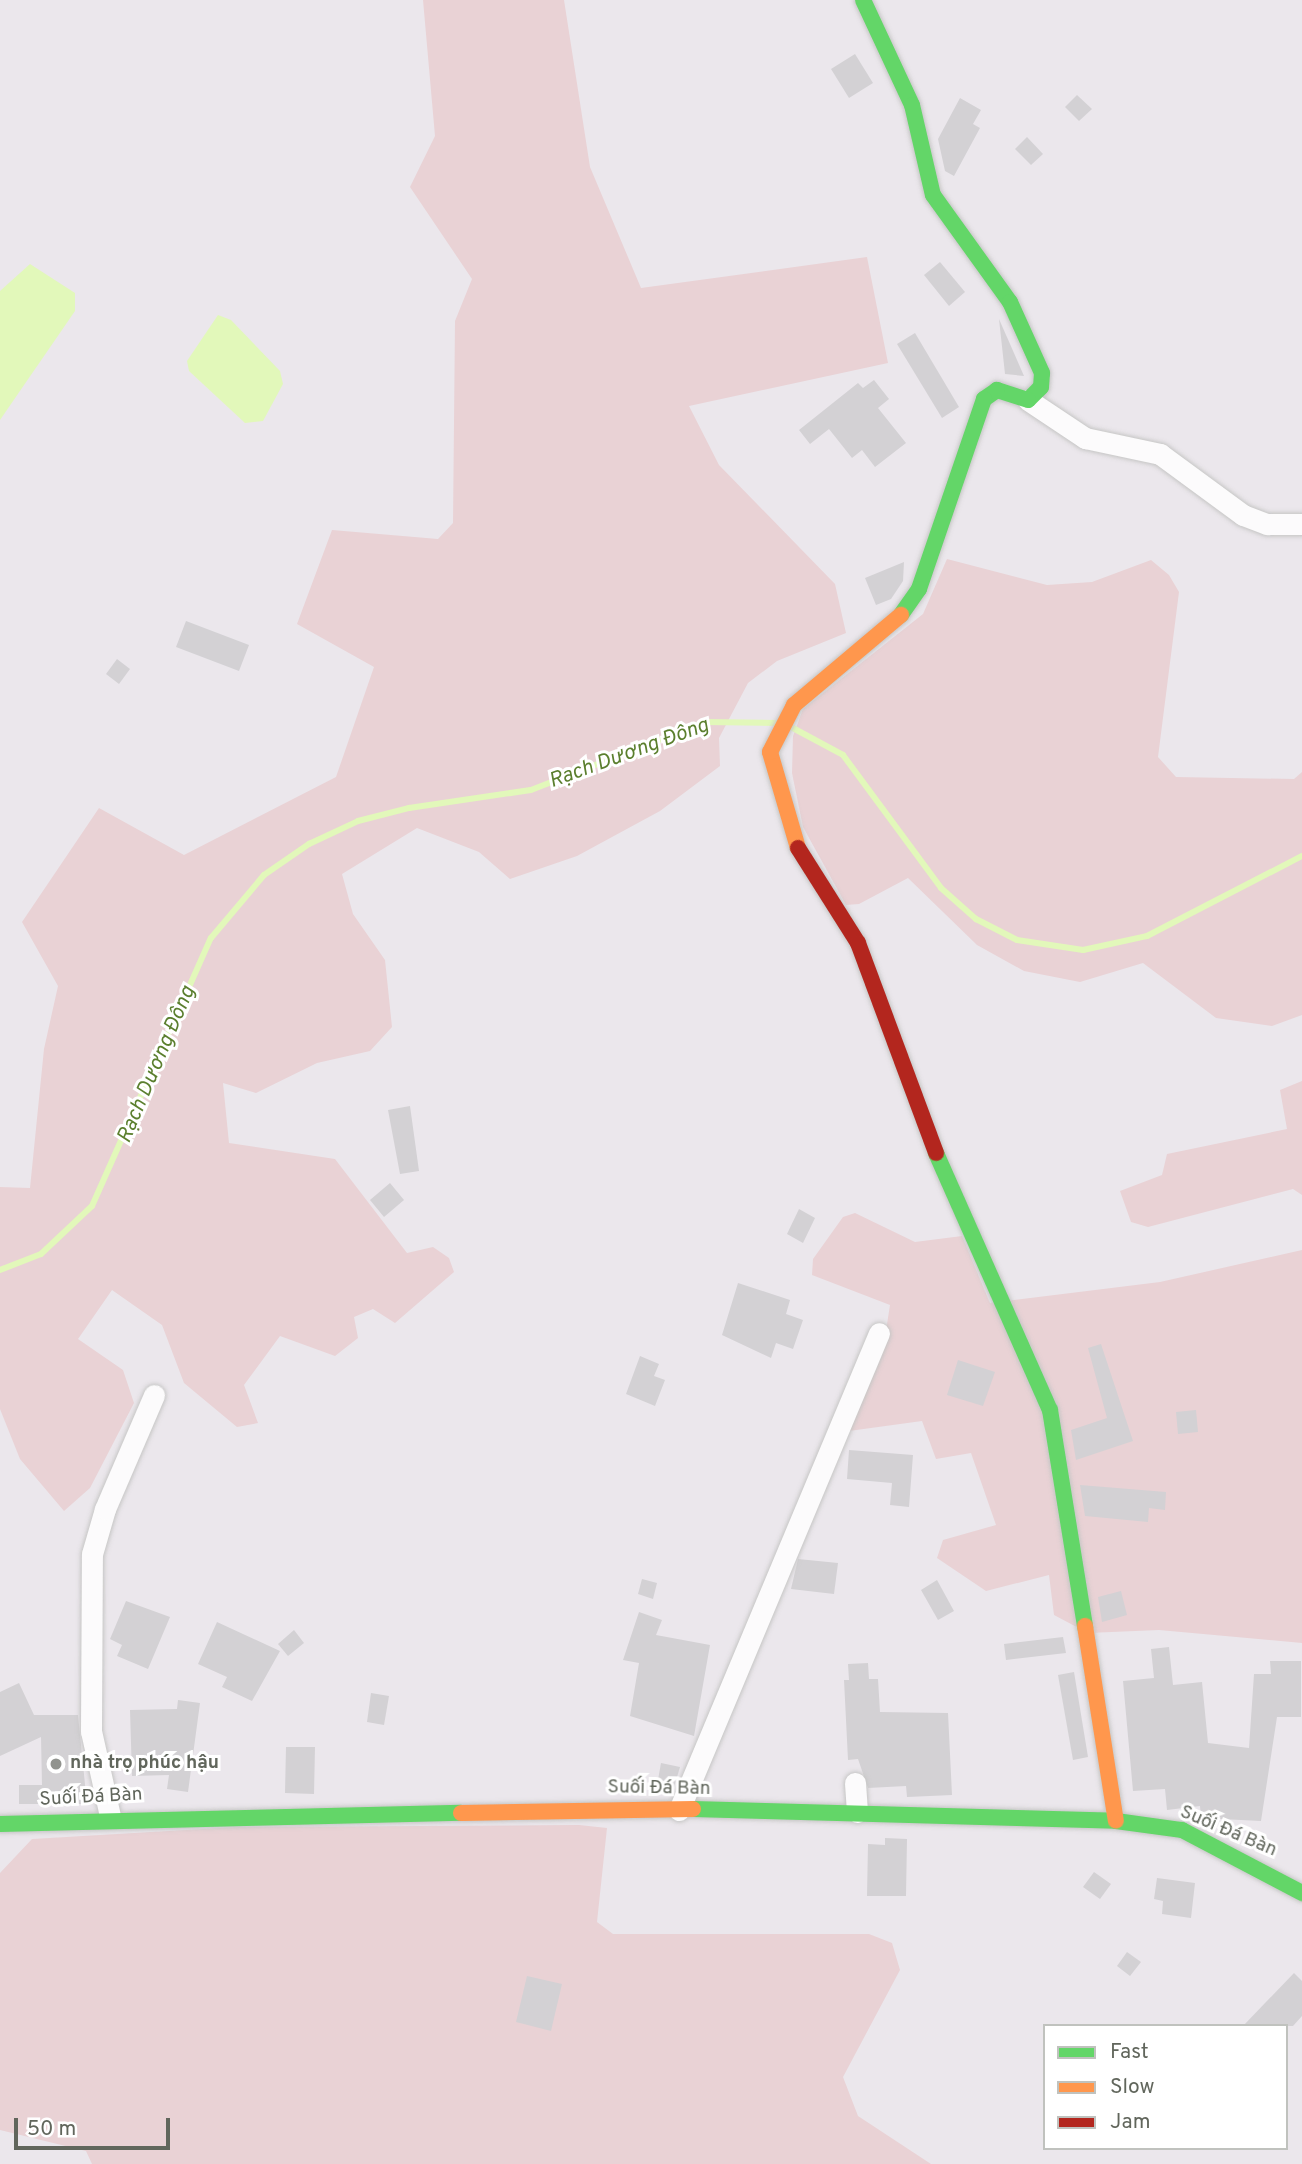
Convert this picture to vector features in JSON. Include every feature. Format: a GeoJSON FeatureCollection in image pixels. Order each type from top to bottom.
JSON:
{"type":"FeatureCollection","features":[{"type":"Feature","properties":{"kind":"street"},"geometry":{"type":"LineString","coordinates":[[863,0],[912,105],[933,195],[1010,302],[1041,373],[1041,387],[1028,400]]}},
{"type":"Feature","properties":{"kind":"street"},"geometry":{"type":"LineString","coordinates":[[1116,1821],[1050,1410],[937,1158],[858,943],[802,862],[771,752],[794,705],[902,614],[919,589],[984,399],[997,390],[1028,400],[1085,438],[1160,454],[1243,515],[1267,524],[1302,524]]}},
{"type":"Feature","properties":{"kind":"street"},"geometry":{"type":"LineString","coordinates":[[679,1810],[879,1333]]}},
{"type":"Feature","properties":{"kind":"street"},"geometry":{"type":"LineString","coordinates":[[110,1816],[92,1731],[92,1554],[105,1509],[154,1395]]}},
{"type":"Feature","properties":{"kind":"street"},"geometry":{"type":"LineString","coordinates":[[855,1783],[857,1812]]}},
{"type":"Feature","properties":{"kind":"street","name":"Suối Đá Bàn"},"geometry":{"type":"LineString","coordinates":[[0,1824],[110,1816],[679,1810],[857,1812],[1116,1821],[1182,1830],[1302,1893]]}},
{"type":"Feature","properties":{"kind":"shaded area"},"geometry":{"type":"Polygon","coordinates":[[[423,0],[564,0],[590,167],[641,288],[867,257],[888,363],[689,406],[719,465],[835,584],[846,633],[777,661],[748,683],[719,738],[720,766],[660,811],[577,856],[510,879],[479,852],[417,828],[342,874],[353,914],[385,960],[392,1027],[370,1051],[317,1063],[256,1093],[223,1083],[229,1143],[335,1159],[407,1253],[433,1247],[449,1258],[454,1272],[395,1323],[373,1309],[354,1317],[358,1338],[335,1356],[280,1336],[244,1385],[258,1423],[237,1427],[184,1383],[162,1325],[112,1290],[78,1339],[123,1370],[134,1403],[90,1488],[64,1511],[20,1459],[0,1409],[0,1187],[30,1188],[44,1049],[58,986],[22,922],[99,808],[184,855],[336,777],[374,667],[297,624],[332,530],[438,539],[453,523],[455,321],[472,279],[410,187],[435,136],[423,0]]]}},
{"type":"Feature","properties":{"kind":"shaded area"},"geometry":{"type":"Polygon","coordinates":[[[30,264],[75,293],[75,311],[0,420],[0,291],[30,264]]]}},
{"type":"Feature","properties":{"kind":"shaded area"},"geometry":{"type":"Polygon","coordinates":[[[218,315],[231,320],[280,371],[283,384],[263,421],[245,423],[189,371],[187,361],[218,315]]]}},
{"type":"Feature","properties":{"kind":"shaded area"},"geometry":{"type":"Polygon","coordinates":[[[947,559],[1047,585],[1092,582],[1151,560],[1169,575],[1179,592],[1158,757],[1176,777],[1294,779],[1302,772],[1302,1015],[1272,1026],[1216,1018],[1143,963],[1080,982],[1024,971],[977,945],[908,878],[859,904],[846,905],[803,827],[792,773],[793,736],[803,709],[923,614],[947,559]]]}},
{"type":"Feature","properties":{"kind":"shaded area"},"geometry":{"type":"Polygon","coordinates":[[[1302,1081],[1302,1195],[1293,1189],[1148,1227],[1131,1222],[1120,1191],[1162,1175],[1167,1154],[1287,1129],[1280,1090],[1302,1081]]]}},
{"type":"Feature","properties":{"kind":"shaded area"},"geometry":{"type":"Polygon","coordinates":[[[855,1213],[915,1242],[962,1236],[990,1303],[1160,1282],[1302,1250],[1302,1643],[1159,1630],[1088,1633],[1054,1615],[1049,1575],[986,1591],[937,1558],[943,1540],[996,1525],[971,1453],[936,1459],[922,1421],[849,1431],[882,1356],[890,1305],[812,1275],[813,1259],[843,1217],[855,1213]]]}},
{"type":"Feature","properties":{"kind":"shaded area"},"geometry":{"type":"Polygon","coordinates":[[[579,1825],[607,1828],[597,1922],[613,1934],[869,1934],[892,1943],[900,1970],[843,2077],[858,2116],[931,2164],[92,2164],[86,2151],[0,2130],[0,1873],[32,1839],[237,1827],[579,1825]]]}},
{"type":"Feature","properties":{"kind":"building"},"geometry":{"type":"Polygon","coordinates":[[[855,54],[873,83],[849,98],[831,69],[855,54]]]}},
{"type":"Feature","properties":{"kind":"building"},"geometry":{"type":"Polygon","coordinates":[[[1077,95],[1092,109],[1079,121],[1065,107],[1077,95]]]}},
{"type":"Feature","properties":{"kind":"building"},"geometry":{"type":"Polygon","coordinates":[[[960,98],[981,110],[973,124],[980,128],[954,176],[945,171],[938,139],[960,98]]]}},
{"type":"Feature","properties":{"kind":"building"},"geometry":{"type":"Polygon","coordinates":[[[1027,137],[1043,154],[1031,165],[1015,149],[1027,137]]]}},
{"type":"Feature","properties":{"kind":"building"},"geometry":{"type":"Polygon","coordinates":[[[940,262],[965,292],[949,306],[924,275],[940,262]]]}},
{"type":"Feature","properties":{"kind":"building"},"geometry":{"type":"Polygon","coordinates":[[[999,319],[1024,376],[1005,374],[999,319]]]}},
{"type":"Feature","properties":{"kind":"building"},"geometry":{"type":"Polygon","coordinates":[[[915,333],[959,407],[942,418],[897,344],[915,333]]]}},
{"type":"Feature","properties":{"kind":"building"},"geometry":{"type":"Polygon","coordinates":[[[874,380],[889,399],[878,408],[906,443],[875,467],[862,450],[852,458],[829,429],[810,444],[799,430],[858,383],[863,388],[874,380]]]}},
{"type":"Feature","properties":{"kind":"building"},"geometry":{"type":"Polygon","coordinates":[[[904,562],[903,581],[891,599],[876,605],[865,578],[904,562]]]}},
{"type":"Feature","properties":{"kind":"building"},"geometry":{"type":"Polygon","coordinates":[[[186,621],[249,645],[239,671],[176,647],[186,621]]]}},
{"type":"Feature","properties":{"kind":"building"},"geometry":{"type":"Polygon","coordinates":[[[117,659],[130,669],[119,684],[106,674],[117,659]]]}},
{"type":"Feature","properties":{"kind":"building"},"geometry":{"type":"Polygon","coordinates":[[[410,1106],[419,1171],[400,1174],[388,1110],[410,1106]]]}},
{"type":"Feature","properties":{"kind":"building"},"geometry":{"type":"Polygon","coordinates":[[[390,1183],[404,1200],[384,1217],[370,1200],[390,1183]]]}},
{"type":"Feature","properties":{"kind":"building"},"geometry":{"type":"Polygon","coordinates":[[[799,1209],[815,1218],[803,1243],[787,1234],[799,1209]]]}},
{"type":"Feature","properties":{"kind":"building"},"geometry":{"type":"Polygon","coordinates":[[[738,1283],[790,1300],[786,1314],[803,1320],[793,1349],[776,1343],[771,1358],[722,1335],[738,1283]]]}},
{"type":"Feature","properties":{"kind":"building"},"geometry":{"type":"Polygon","coordinates":[[[1101,1344],[1133,1441],[1076,1460],[1071,1430],[1107,1418],[1088,1348],[1101,1344]]]}},
{"type":"Feature","properties":{"kind":"building"},"geometry":{"type":"Polygon","coordinates":[[[640,1356],[659,1364],[654,1376],[665,1380],[655,1406],[626,1394],[640,1356]]]}},
{"type":"Feature","properties":{"kind":"building"},"geometry":{"type":"Polygon","coordinates":[[[958,1360],[995,1372],[983,1406],[947,1395],[958,1360]]]}},
{"type":"Feature","properties":{"kind":"building"},"geometry":{"type":"Polygon","coordinates":[[[1196,1410],[1198,1432],[1178,1434],[1176,1412],[1196,1410]]]}},
{"type":"Feature","properties":{"kind":"building"},"geometry":{"type":"Polygon","coordinates":[[[849,1450],[913,1455],[909,1507],[890,1505],[892,1483],[847,1479],[849,1450]]]}},
{"type":"Feature","properties":{"kind":"building"},"geometry":{"type":"Polygon","coordinates":[[[1080,1485],[1166,1492],[1165,1510],[1149,1508],[1148,1522],[1085,1516],[1080,1485]]]}},
{"type":"Feature","properties":{"kind":"building"},"geometry":{"type":"Polygon","coordinates":[[[798,1559],[838,1563],[834,1594],[791,1589],[798,1559]]]}},
{"type":"Feature","properties":{"kind":"building"},"geometry":{"type":"Polygon","coordinates":[[[642,1579],[657,1583],[653,1599],[638,1594],[642,1579]]]}},
{"type":"Feature","properties":{"kind":"building"},"geometry":{"type":"Polygon","coordinates":[[[937,1580],[954,1611],[938,1620],[921,1590],[937,1580]]]}},
{"type":"Feature","properties":{"kind":"building"},"geometry":{"type":"Polygon","coordinates":[[[1121,1591],[1127,1615],[1102,1622],[1098,1597],[1121,1591]]]}},
{"type":"Feature","properties":{"kind":"building"},"geometry":{"type":"Polygon","coordinates":[[[126,1601],[170,1617],[148,1669],[117,1656],[122,1645],[110,1639],[126,1601]]]}},
{"type":"Feature","properties":{"kind":"building"},"geometry":{"type":"Polygon","coordinates":[[[639,1612],[662,1620],[656,1635],[710,1645],[694,1736],[630,1716],[639,1663],[623,1660],[639,1612]]]}},
{"type":"Feature","properties":{"kind":"building"},"geometry":{"type":"Polygon","coordinates":[[[217,1622],[280,1651],[252,1701],[222,1687],[227,1677],[198,1664],[217,1622]]]}},
{"type":"Feature","properties":{"kind":"building"},"geometry":{"type":"Polygon","coordinates":[[[294,1630],[304,1643],[288,1656],[278,1644],[294,1630]]]}},
{"type":"Feature","properties":{"kind":"building"},"geometry":{"type":"Polygon","coordinates":[[[1063,1637],[1066,1653],[1006,1660],[1004,1644],[1063,1637]]]}},
{"type":"Feature","properties":{"kind":"building"},"geometry":{"type":"Polygon","coordinates":[[[1169,1647],[1173,1685],[1202,1682],[1208,1743],[1249,1748],[1254,1674],[1271,1674],[1270,1661],[1301,1661],[1301,1717],[1277,1717],[1261,1821],[1201,1818],[1200,1806],[1167,1810],[1165,1789],[1133,1791],[1123,1681],[1154,1678],[1151,1649],[1169,1647]]]}},
{"type":"Feature","properties":{"kind":"building"},"geometry":{"type":"Polygon","coordinates":[[[868,1663],[869,1679],[878,1679],[880,1712],[948,1713],[952,1795],[907,1797],[906,1786],[868,1788],[858,1759],[848,1760],[844,1680],[849,1680],[848,1664],[868,1663]]]}},
{"type":"Feature","properties":{"kind":"building"},"geometry":{"type":"Polygon","coordinates":[[[1074,1672],[1088,1757],[1073,1760],[1058,1675],[1074,1672]]]}},
{"type":"Feature","properties":{"kind":"building"},"geometry":{"type":"Polygon","coordinates":[[[19,1683],[34,1715],[78,1715],[87,1804],[19,1804],[19,1785],[42,1785],[41,1737],[0,1756],[0,1692],[19,1683]]]}},
{"type":"Feature","properties":{"kind":"building"},"geometry":{"type":"Polygon","coordinates":[[[371,1693],[389,1696],[384,1725],[367,1722],[371,1693]]]}},
{"type":"Feature","properties":{"kind":"building"},"geometry":{"type":"Polygon","coordinates":[[[178,1700],[200,1703],[188,1792],[167,1789],[169,1775],[132,1776],[130,1710],[177,1709],[178,1700]]]}},
{"type":"Feature","properties":{"kind":"building"},"geometry":{"type":"Polygon","coordinates":[[[286,1747],[315,1747],[314,1794],[285,1793],[286,1747]]]}},
{"type":"Feature","properties":{"kind":"building"},"geometry":{"type":"Polygon","coordinates":[[[661,1763],[680,1767],[673,1791],[656,1791],[661,1763]]]}},
{"type":"Feature","properties":{"kind":"building"},"geometry":{"type":"Polygon","coordinates":[[[885,1838],[907,1839],[906,1896],[867,1896],[868,1844],[885,1845],[885,1838]]]}},
{"type":"Feature","properties":{"kind":"building"},"geometry":{"type":"Polygon","coordinates":[[[1094,1872],[1111,1884],[1100,1899],[1083,1887],[1094,1872]]]}},
{"type":"Feature","properties":{"kind":"building"},"geometry":{"type":"Polygon","coordinates":[[[1157,1878],[1195,1883],[1191,1918],[1162,1914],[1163,1901],[1154,1899],[1157,1878]]]}},
{"type":"Feature","properties":{"kind":"building"},"geometry":{"type":"Polygon","coordinates":[[[1127,1952],[1141,1962],[1130,1976],[1117,1966],[1127,1952]]]}},
{"type":"Feature","properties":{"kind":"building"},"geometry":{"type":"Polygon","coordinates":[[[1294,1973],[1302,1981],[1302,2016],[1293,2026],[1245,2024],[1294,1973]]]}},
{"type":"Feature","properties":{"kind":"building"},"geometry":{"type":"Polygon","coordinates":[[[527,1976],[562,1984],[551,2031],[516,2022],[527,1976]]]}},
{"type":"Feature","properties":{"kind":"waterway","name":"Rạch Dương Đông"},"geometry":{"type":"LineString","coordinates":[[0,1270],[41,1254],[92,1206],[211,938],[264,875],[309,844],[358,821],[409,808],[531,790],[705,722],[777,723]]}},
{"type":"Feature","properties":{"kind":"waterway","name":"Rạch Dương Đông"},"geometry":{"type":"LineString","coordinates":[[791,727],[843,755],[941,888],[976,919],[1017,940],[1083,950],[1147,936],[1302,856]]}},
{"type":"Feature","properties":{"kind":"traffic: fast"},"geometry":{"type":"LineString","coordinates":[[863,0],[912,105],[933,195],[1010,302],[1042,373],[1041,387],[1028,400],[997,390],[984,399],[919,589],[901,615]]}},
{"type":"Feature","properties":{"kind":"traffic: fast"},"geometry":{"type":"LineString","coordinates":[[936,1153],[1050,1410],[1085,1626]]}},
{"type":"Feature","properties":{"kind":"traffic: fast"},"geometry":{"type":"LineString","coordinates":[[693,1809],[1116,1821],[1182,1830],[1302,1893]]}},
{"type":"Feature","properties":{"kind":"traffic: fast"},"geometry":{"type":"LineString","coordinates":[[0,1824],[461,1813]]}},
{"type":"Feature","properties":{"kind":"traffic: slow"},"geometry":{"type":"LineString","coordinates":[[798,848],[770,752],[794,705],[901,615]]}},
{"type":"Feature","properties":{"kind":"traffic: slow"},"geometry":{"type":"LineString","coordinates":[[1085,1626],[1116,1821]]}},
{"type":"Feature","properties":{"kind":"traffic: slow"},"geometry":{"type":"LineString","coordinates":[[461,1813],[693,1809]]}},
{"type":"Feature","properties":{"kind":"traffic: jam"},"geometry":{"type":"LineString","coordinates":[[798,848],[858,943],[936,1153]]}},
{"type":"Feature","properties":{"kind":"place","name":"nhà trọ phúc hậu"},"geometry":{"type":"Point","coordinates":[56,1764]}}]}
